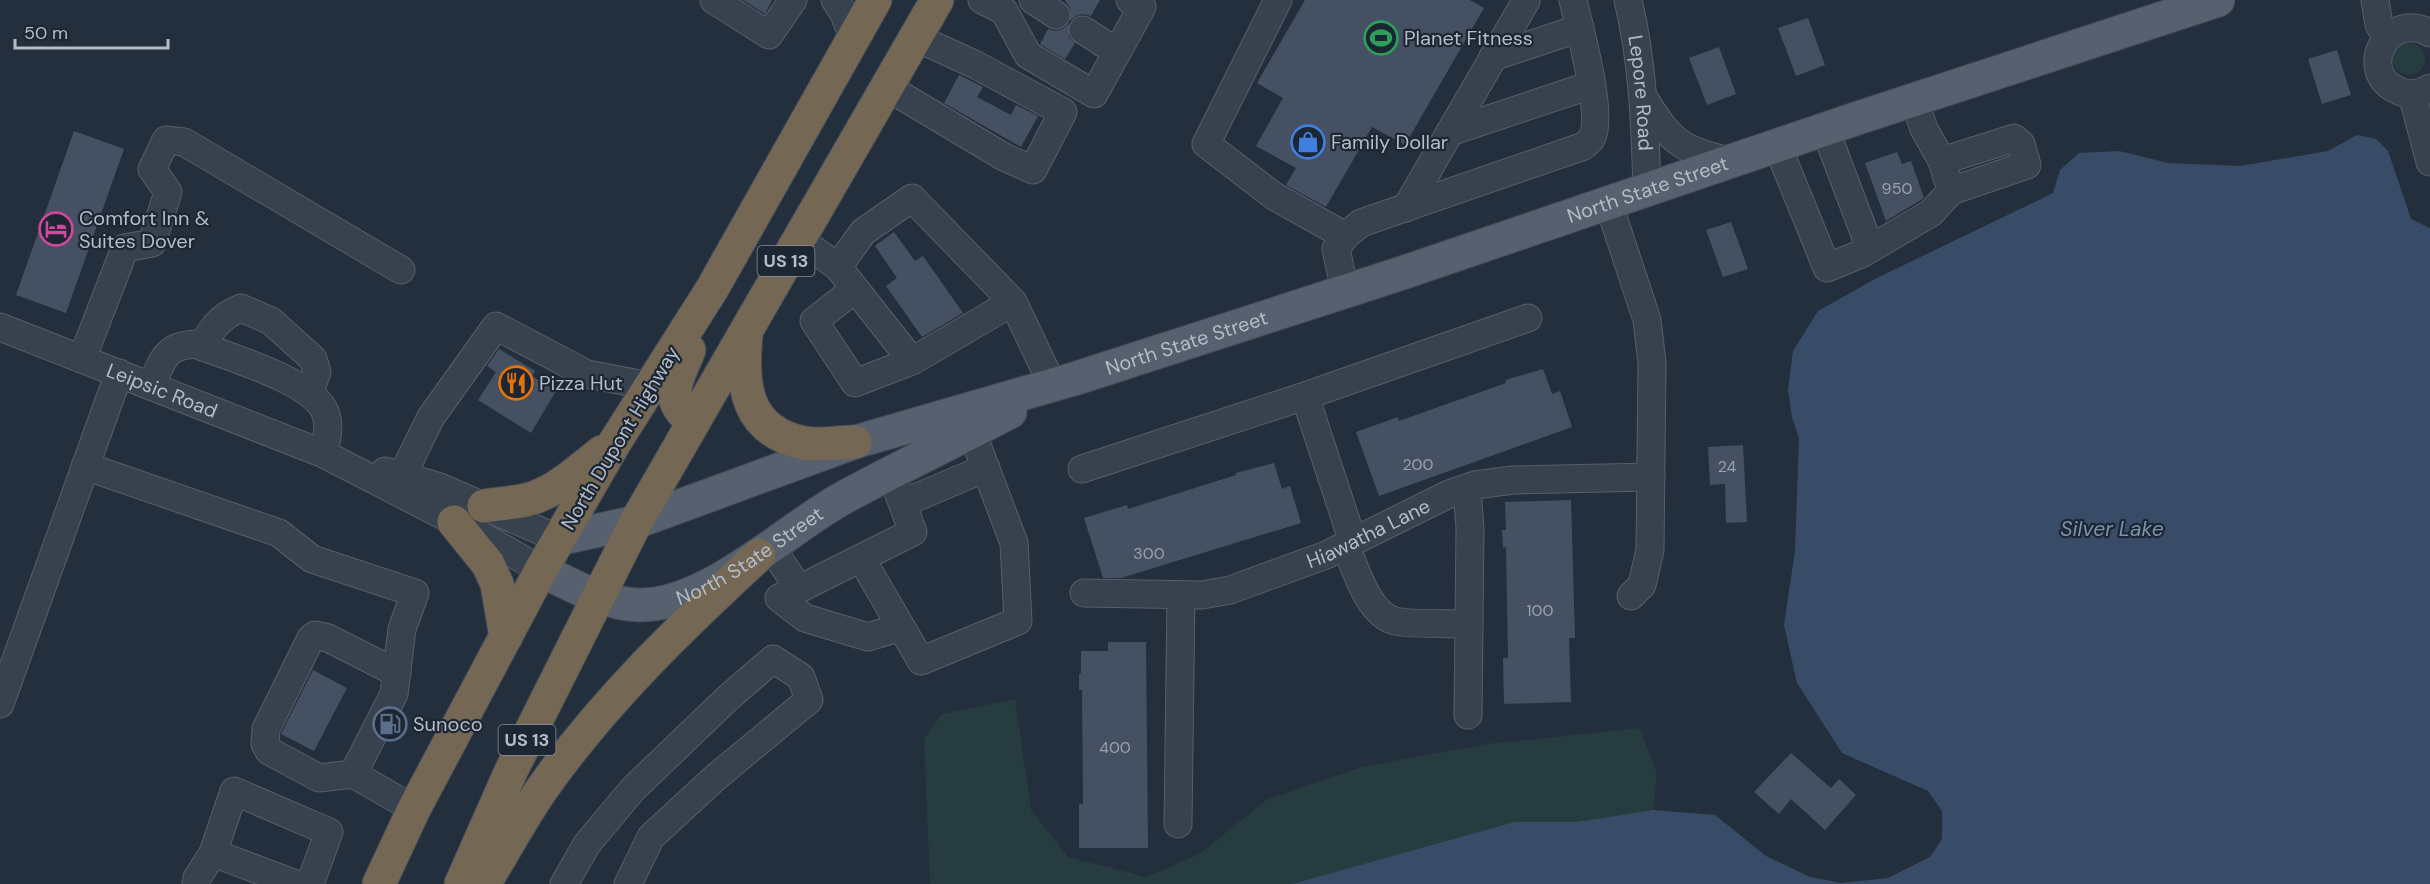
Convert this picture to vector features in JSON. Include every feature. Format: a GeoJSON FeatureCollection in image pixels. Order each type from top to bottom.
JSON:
{"type":"FeatureCollection","features":[{"type":"Feature","properties":{"kind":"highway","name":"North Dupont Highway"},"geometry":{"type":"LineString","coordinates":[[380,884],[414,808],[541,570],[615,442],[712,289],[875,0]]}},
{"type":"Feature","properties":{"kind":"highway","name":"US 13"},"geometry":{"type":"LineString","coordinates":[[460,884],[511,771],[636,522],[937,0]]}},
{"type":"Feature","properties":{"kind":"highway"},"geometry":{"type":"LineString","coordinates":[[693,422],[681,412],[675,402],[674,390],[712,289]]}},
{"type":"Feature","properties":{"kind":"highway"},"geometry":{"type":"LineString","coordinates":[[746,330],[742,368],[745,389],[752,407],[765,425],[783,438],[806,443],[855,442]]}},
{"type":"Feature","properties":{"kind":"highway"},"geometry":{"type":"LineString","coordinates":[[484,506],[528,499],[543,493],[568,479],[615,442]]}},
{"type":"Feature","properties":{"kind":"highway"},"geometry":{"type":"LineString","coordinates":[[454,522],[488,564],[497,584],[506,637]]}},
{"type":"Feature","properties":{"kind":"highway"},"geometry":{"type":"LineString","coordinates":[[484,884],[543,787],[636,673],[677,631],[765,551]]}},
{"type":"Feature","properties":{"kind":"main road","name":"North State Street"},"geometry":{"type":"LineString","coordinates":[[559,539],[636,522],[855,442],[1065,382],[2218,0]]}},
{"type":"Feature","properties":{"kind":"main road","name":"North State Street"},"geometry":{"type":"LineString","coordinates":[[541,570],[599,598],[640,605],[671,599],[701,588],[765,551],[816,514],[897,488],[972,432],[1065,382]]}},
{"type":"Feature","properties":{"kind":"street"},"geometry":{"type":"LineString","coordinates":[[714,0],[769,35],[793,0]]}},
{"type":"Feature","properties":{"kind":"street"},"geometry":{"type":"LineString","coordinates":[[835,0],[844,14],[853,37]]}},
{"type":"Feature","properties":{"kind":"street"},"geometry":{"type":"LineString","coordinates":[[1033,0],[1056,15]]}},
{"type":"Feature","properties":{"kind":"street"},"geometry":{"type":"LineString","coordinates":[[999,4],[1028,56],[1094,94],[1142,7],[1130,0]]}},
{"type":"Feature","properties":{"kind":"street"},"geometry":{"type":"LineString","coordinates":[[1278,0],[1206,144],[1274,196],[1345,236]]}},
{"type":"Feature","properties":{"kind":"street"},"geometry":{"type":"LineString","coordinates":[[1406,208],[1526,0]]}},
{"type":"Feature","properties":{"kind":"street"},"geometry":{"type":"LineString","coordinates":[[1345,291],[1336,249],[1345,236],[1361,223],[1584,146],[1592,138],[1595,118],[1591,85],[1573,0]]}},
{"type":"Feature","properties":{"kind":"street","name":"Lepore Road"},"geometry":{"type":"LineString","coordinates":[[1628,0],[1640,58],[1644,98],[1647,189]]}},
{"type":"Feature","properties":{"kind":"street"},"geometry":{"type":"LineString","coordinates":[[2375,0],[2379,25],[2387,37]]}},
{"type":"Feature","properties":{"kind":"street"},"geometry":{"type":"LineString","coordinates":[[2430,33],[2408,27],[2397,30],[2387,37],[2378,57],[2383,79],[2391,87],[2401,93],[2421,91],[2430,162]]}},
{"type":"Feature","properties":{"kind":"street"},"geometry":{"type":"LineString","coordinates":[[1493,57],[1580,28]]}},
{"type":"Feature","properties":{"kind":"street"},"geometry":{"type":"LineString","coordinates":[[1083,30],[1118,52]]}},
{"type":"Feature","properties":{"kind":"street"},"geometry":{"type":"LineString","coordinates":[[887,87],[1004,157],[1033,170],[1063,112],[976,64],[915,37]]}},
{"type":"Feature","properties":{"kind":"street"},"geometry":{"type":"LineString","coordinates":[[1450,132],[1591,85]]}},
{"type":"Feature","properties":{"kind":"street"},"geometry":{"type":"LineString","coordinates":[[1644,98],[1664,131],[1676,141],[1689,150],[1730,161]]}},
{"type":"Feature","properties":{"kind":"street"},"geometry":{"type":"LineString","coordinates":[[1914,100],[1924,129],[1942,161],[1951,191]]}},
{"type":"Feature","properties":{"kind":"street"},"geometry":{"type":"LineString","coordinates":[[1825,129],[1870,248]]}},
{"type":"Feature","properties":{"kind":"street"},"geometry":{"type":"LineString","coordinates":[[1777,145],[1827,268],[1863,253],[1931,213],[1951,191],[2027,165],[2021,144],[2014,138],[1942,161]]}},
{"type":"Feature","properties":{"kind":"street"},"geometry":{"type":"LineString","coordinates":[[82,359],[125,248],[152,243],[168,192],[152,169],[165,140],[184,142],[400,270]]}},
{"type":"Feature","properties":{"kind":"street"},"geometry":{"type":"LineString","coordinates":[[838,267],[863,232],[912,198],[1013,302],[1065,382]]}},
{"type":"Feature","properties":{"kind":"street"},"geometry":{"type":"LineString","coordinates":[[1608,202],[1647,320],[1652,363],[1650,550],[1642,585],[1631,596]]}},
{"type":"Feature","properties":{"kind":"street"},"geometry":{"type":"LineString","coordinates":[[799,239],[838,267],[912,361]]}},
{"type":"Feature","properties":{"kind":"street"},"geometry":{"type":"LineString","coordinates":[[855,289],[814,321],[855,383],[912,361],[1013,302]]}},
{"type":"Feature","properties":{"kind":"street"},"geometry":{"type":"LineString","coordinates":[[202,347],[209,333],[219,321],[241,308],[271,321],[313,359],[317,372],[309,393]]}},
{"type":"Feature","properties":{"kind":"street"},"geometry":{"type":"LineString","coordinates":[[1082,469],[1305,396],[1528,318]]}},
{"type":"Feature","properties":{"kind":"street"},"geometry":{"type":"LineString","coordinates":[[402,476],[431,417],[496,326],[587,374],[650,386]]}},
{"type":"Feature","properties":{"kind":"street","name":"Leipsic Road"},"geometry":{"type":"LineString","coordinates":[[0,327],[324,454],[440,487],[559,539]]}},
{"type":"Feature","properties":{"kind":"street"},"geometry":{"type":"LineString","coordinates":[[151,386],[165,356],[171,349],[181,345],[195,344],[283,378],[309,393],[319,402],[327,420],[324,454]]}},
{"type":"Feature","properties":{"kind":"street"},"geometry":{"type":"LineString","coordinates":[[0,704],[119,373]]}},
{"type":"Feature","properties":{"kind":"street"},"geometry":{"type":"LineString","coordinates":[[1305,396],[1366,594],[1381,613],[1394,621],[1469,624]]}},
{"type":"Feature","properties":{"kind":"street"},"geometry":{"type":"LineString","coordinates":[[861,558],[921,660],[1018,621],[1014,543],[972,432]]}},
{"type":"Feature","properties":{"kind":"street","name":"Leipsic Road"},"geometry":{"type":"LineString","coordinates":[[324,454],[541,570]]}},
{"type":"Feature","properties":{"kind":"street"},"geometry":{"type":"LineString","coordinates":[[85,466],[279,533],[312,559],[415,593],[402,629],[394,694],[353,774]]}},
{"type":"Feature","properties":{"kind":"street"},"geometry":{"type":"LineString","coordinates":[[901,627],[868,637],[805,618],[779,598],[913,532],[897,488],[986,468]]}},
{"type":"Feature","properties":{"kind":"street","name":"Hiawatha Lane"},"geometry":{"type":"LineString","coordinates":[[1084,593],[1202,595],[1230,590],[1326,555],[1449,494],[1467,488],[1513,480],[1651,477]]}},
{"type":"Feature","properties":{"kind":"street"},"geometry":{"type":"LineString","coordinates":[[1467,488],[1470,528],[1468,715]]}},
{"type":"Feature","properties":{"kind":"street"},"geometry":{"type":"LineString","coordinates":[[765,551],[799,589]]}},
{"type":"Feature","properties":{"kind":"street"},"geometry":{"type":"LineString","coordinates":[[1178,824],[1181,595]]}},
{"type":"Feature","properties":{"kind":"street"},"geometry":{"type":"LineString","coordinates":[[397,673],[321,635],[311,638],[266,729],[265,744],[269,751],[319,778],[353,774],[414,808]]}},
{"type":"Feature","properties":{"kind":"street"},"geometry":{"type":"LineString","coordinates":[[564,884],[587,844],[633,789],[729,697],[773,659],[801,677],[809,700],[716,777],[651,837],[628,884]]}},
{"type":"Feature","properties":{"kind":"street"},"geometry":{"type":"LineString","coordinates":[[196,884],[197,878],[213,853],[234,791],[329,832],[310,884]]}},
{"type":"Feature","properties":{"kind":"street"},"geometry":{"type":"LineString","coordinates":[[213,853],[296,884]]}},
{"type":"Feature","properties":{"kind":"green space"},"geometry":{"type":"Polygon","coordinates":[[[2409,43],[2420,48],[2425,59],[2420,70],[2409,75],[2398,70],[2393,59],[2398,48],[2409,43]]]}},
{"type":"Feature","properties":{"kind":"green space"},"geometry":{"type":"Polygon","coordinates":[[[1015,699],[1031,810],[1068,857],[1146,877],[1201,853],[1266,800],[1361,767],[1487,744],[1640,728],[1657,774],[1653,810],[1576,822],[1514,822],[1292,884],[930,884],[924,739],[942,714],[1015,699]]]}},
{"type":"Feature","properties":{"kind":"water","name":"Silver Lake"},"geometry":{"type":"Polygon","coordinates":[[[2357,135],[2376,139],[2388,151],[2411,219],[2430,228],[2430,884],[1292,884],[1514,822],[1576,822],[1653,810],[1715,815],[1766,856],[1810,877],[1841,883],[1888,878],[1930,857],[1942,839],[1942,811],[1928,791],[1842,753],[1797,683],[1784,625],[1795,551],[1799,438],[1792,417],[1788,390],[1793,351],[1818,311],[1875,279],[2053,193],[2060,170],[2079,153],[2119,151],[2168,163],[2240,166],[2328,151],[2357,135]]]}},
{"type":"Feature","properties":{"kind":"building"},"geometry":{"type":"Polygon","coordinates":[[[743,0],[772,0],[765,14],[743,0]]]}},
{"type":"Feature","properties":{"kind":"building"},"geometry":{"type":"Polygon","coordinates":[[[1065,0],[1100,0],[1091,16],[1083,14],[1070,21],[1070,8],[1065,0]]]}},
{"type":"Feature","properties":{"kind":"building"},"geometry":{"type":"Polygon","coordinates":[[[1305,0],[1470,0],[1484,8],[1405,145],[1372,127],[1326,207],[1286,185],[1296,168],[1256,146],[1283,98],[1257,83],[1305,0]]]}},
{"type":"Feature","properties":{"kind":"building"},"geometry":{"type":"Polygon","coordinates":[[[1808,18],[1825,65],[1796,76],[1778,28],[1808,18]]]}},
{"type":"Feature","properties":{"kind":"building"},"geometry":{"type":"Polygon","coordinates":[[[1069,24],[1069,37],[1075,43],[1065,59],[1040,44],[1048,29],[1056,31],[1069,24]]]}},
{"type":"Feature","properties":{"kind":"building"},"geometry":{"type":"Polygon","coordinates":[[[1719,47],[1736,94],[1707,105],[1689,58],[1719,47]]]}},
{"type":"Feature","properties":{"kind":"building"},"geometry":{"type":"Polygon","coordinates":[[[2337,50],[2351,95],[2322,104],[2308,59],[2337,50]]]}},
{"type":"Feature","properties":{"kind":"building"},"geometry":{"type":"Polygon","coordinates":[[[959,75],[983,87],[977,97],[1011,115],[1016,105],[1038,116],[1021,147],[944,103],[959,75]]]}},
{"type":"Feature","properties":{"kind":"building"},"geometry":{"type":"Polygon","coordinates":[[[74,131],[124,149],[66,313],[16,295],[74,131]]]}},
{"type":"Feature","properties":{"kind":"building"},"geometry":{"type":"Polygon","coordinates":[[[1897,152],[1902,164],[1911,161],[1924,198],[1886,221],[1865,163],[1897,152]]]}},
{"type":"Feature","properties":{"kind":"building"},"geometry":{"type":"Polygon","coordinates":[[[1731,222],[1748,269],[1723,277],[1706,230],[1731,222]]]}},
{"type":"Feature","properties":{"kind":"building"},"geometry":{"type":"Polygon","coordinates":[[[894,232],[915,261],[923,256],[963,313],[922,337],[886,286],[897,278],[875,246],[894,232]]]}},
{"type":"Feature","properties":{"kind":"building","name":"Pizza Hut"},"geometry":{"type":"Polygon","coordinates":[[[499,349],[535,371],[532,376],[556,391],[531,433],[478,400],[496,372],[487,366],[499,349]]]}},
{"type":"Feature","properties":{"kind":"building"},"geometry":{"type":"Polygon","coordinates":[[[1543,369],[1552,394],[1560,391],[1572,427],[1379,496],[1356,432],[1398,417],[1399,421],[1506,383],[1505,380],[1543,369]]]}},
{"type":"Feature","properties":{"kind":"building"},"geometry":{"type":"Polygon","coordinates":[[[1743,445],[1747,522],[1726,523],[1725,484],[1710,485],[1708,447],[1743,445]]]}},
{"type":"Feature","properties":{"kind":"building"},"geometry":{"type":"Polygon","coordinates":[[[1274,463],[1282,489],[1290,486],[1301,523],[1121,578],[1103,578],[1084,518],[1127,505],[1128,509],[1236,475],[1236,473],[1274,463]]]}},
{"type":"Feature","properties":{"kind":"building"},"geometry":{"type":"Polygon","coordinates":[[[1571,500],[1575,638],[1569,638],[1571,702],[1504,704],[1503,658],[1508,658],[1506,547],[1503,548],[1502,530],[1506,530],[1505,502],[1571,500]]]}},
{"type":"Feature","properties":{"kind":"building"},"geometry":{"type":"Polygon","coordinates":[[[1108,642],[1146,642],[1148,848],[1079,848],[1079,804],[1083,804],[1082,690],[1079,690],[1081,651],[1108,651],[1108,642]]]}},
{"type":"Feature","properties":{"kind":"building"},"geometry":{"type":"Polygon","coordinates":[[[313,670],[347,688],[314,751],[281,734],[313,670]]]}},
{"type":"Feature","properties":{"kind":"building"},"geometry":{"type":"Polygon","coordinates":[[[1791,753],[1831,788],[1839,779],[1856,795],[1825,830],[1791,799],[1779,814],[1754,792],[1791,753]]]}},
{"type":"Feature","properties":{"kind":"place","name":"Planet Fitness"},"geometry":{"type":"Point","coordinates":[1381,38]}},
{"type":"Feature","properties":{"kind":"place","name":"Family Dollar"},"geometry":{"type":"Point","coordinates":[1308,142]}},
{"type":"Feature","properties":{"kind":"place","name":"Comfort Inn & Suites Dover"},"geometry":{"type":"Point","coordinates":[56,229]}},
{"type":"Feature","properties":{"kind":"place","name":"Pizza Hut"},"geometry":{"type":"Point","coordinates":[516,383]}},
{"type":"Feature","properties":{"kind":"place","name":"Sunoco"},"geometry":{"type":"Point","coordinates":[390,724]}}]}
